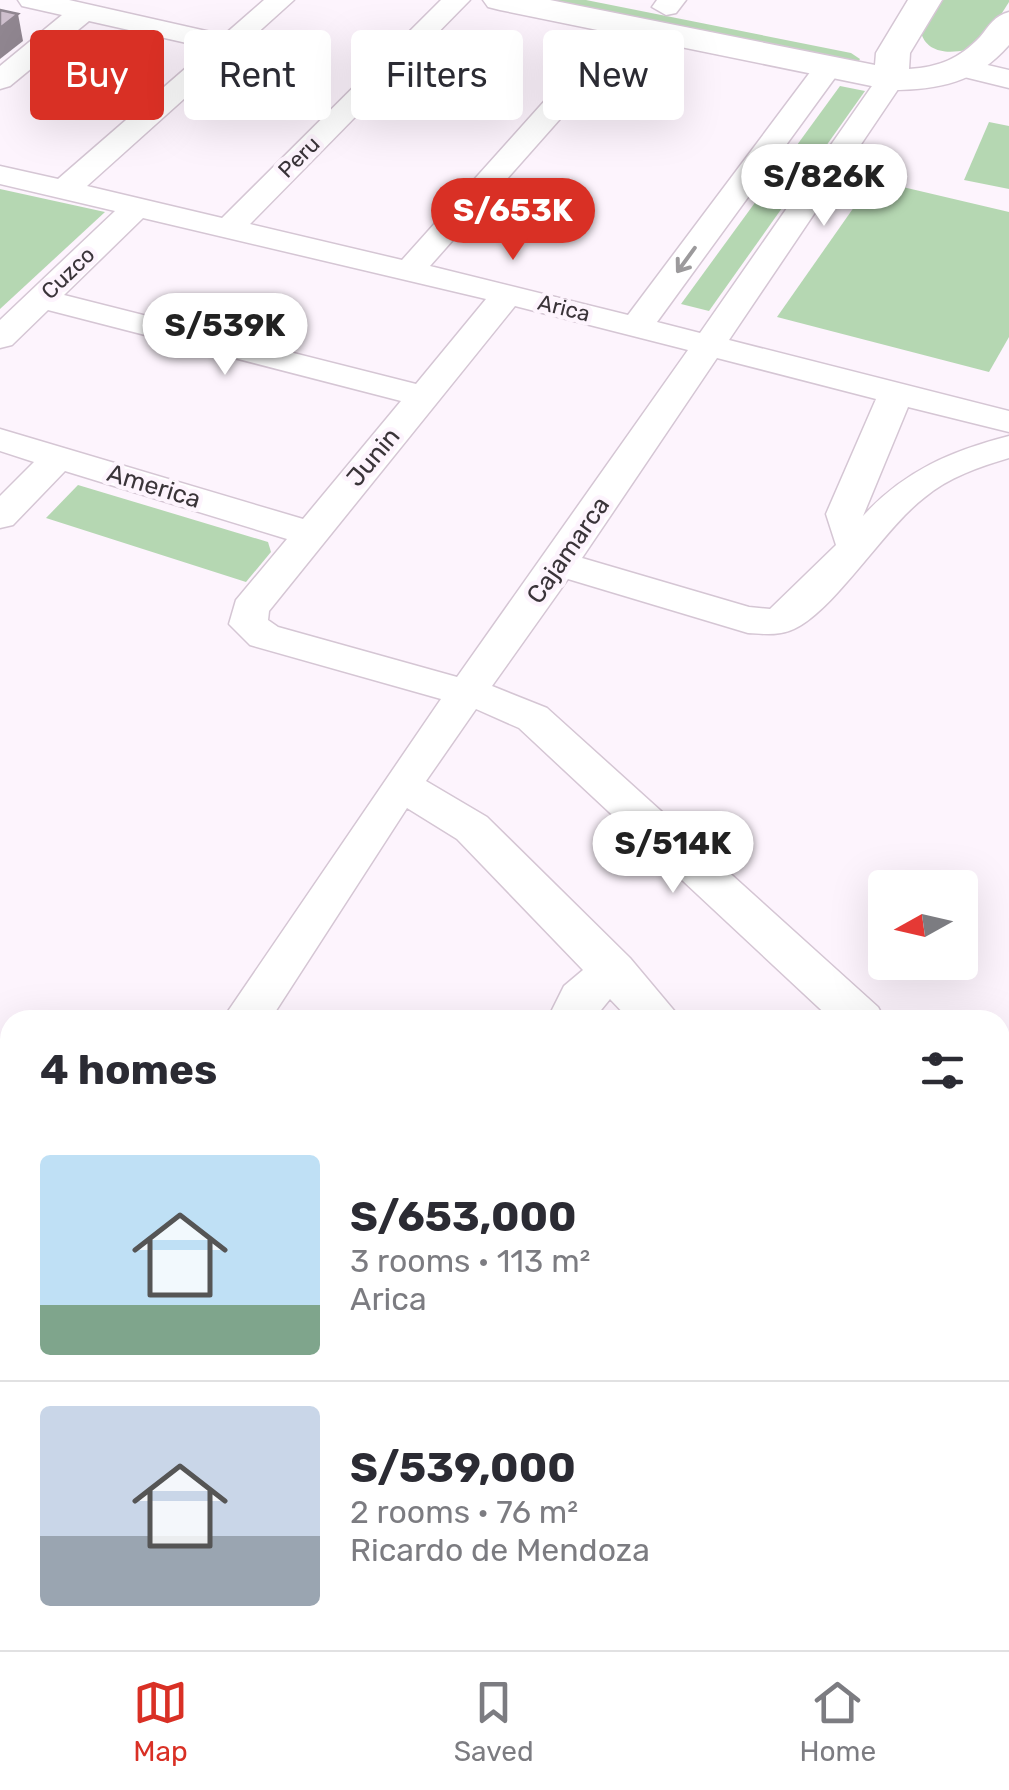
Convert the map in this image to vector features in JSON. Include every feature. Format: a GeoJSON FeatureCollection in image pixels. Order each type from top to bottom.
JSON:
{"type":"FeatureCollection","features":[{"type":"Feature","properties":{"kind":"street"},"geometry":{"type":"LineString","coordinates":[[32,0],[184,34]]}},
{"type":"Feature","properties":{"kind":"street"},"geometry":{"type":"LineString","coordinates":[[245,30],[280,0]]}},
{"type":"Feature","properties":{"kind":"street","name":"Peru"},"geometry":{"type":"LineString","coordinates":[[227,230],[456,0]]}},
{"type":"Feature","properties":{"kind":"street"},"geometry":{"type":"LineString","coordinates":[[500,0],[630,13],[827,69],[892,66]]}},
{"type":"Feature","properties":{"kind":"street"},"geometry":{"type":"LineString","coordinates":[[892,66],[925,0]]}},
{"type":"Feature","properties":{"kind":"street"},"geometry":{"type":"LineString","coordinates":[[409,270],[630,13],[669,4],[944,77],[966,69],[990,50],[1009,22]]}},
{"type":"Feature","properties":{"kind":"street"},"geometry":{"type":"LineString","coordinates":[[0,80],[84,11]]}},
{"type":"Feature","properties":{"kind":"street","name":"Cajamarca"},"geometry":{"type":"LineString","coordinates":[[252,1010],[401,785],[559,564],[892,66]]}},
{"type":"Feature","properties":{"kind":"street"},"geometry":{"type":"LineString","coordinates":[[636,326],[827,69]]}},
{"type":"Feature","properties":{"kind":"street"},"geometry":{"type":"LineString","coordinates":[[966,69],[1009,79]]}},
{"type":"Feature","properties":{"kind":"street"},"geometry":{"type":"LineString","coordinates":[[64,191],[184,83]]}},
{"type":"Feature","properties":{"kind":"street","name":"Arica"},"geometry":{"type":"LineString","coordinates":[[0,176],[409,270],[1009,422]]}},
{"type":"Feature","properties":{"kind":"street","name":"Cuzco"},"geometry":{"type":"LineString","coordinates":[[0,338],[136,208]]}},
{"type":"Feature","properties":{"kind":"street","name":"Junin"},"geometry":{"type":"LineString","coordinates":[[467,693],[264,636],[248,624],[250,609],[308,534],[507,294]]}},
{"type":"Feature","properties":{"kind":"street"},"geometry":{"type":"LineString","coordinates":[[42,299],[424,396]]}},
{"type":"Feature","properties":{"kind":"street"},"geometry":{"type":"LineString","coordinates":[[854,544],[844,514],[896,393]]}},
{"type":"Feature","properties":{"kind":"street","name":"America"},"geometry":{"type":"LineString","coordinates":[[0,440],[308,534]]}},
{"type":"Feature","properties":{"kind":"street"},"geometry":{"type":"LineString","coordinates":[[559,564],[748,620],[778,621],[798,608],[854,544],[910,490],[957,463],[1009,447]]}},
{"type":"Feature","properties":{"kind":"street"},"geometry":{"type":"LineString","coordinates":[[2,514],[59,457]]}},
{"type":"Feature","properties":{"kind":"street"},"geometry":{"type":"LineString","coordinates":[[467,693],[534,718],[851,1010]]}},
{"type":"Feature","properties":{"kind":"street"},"geometry":{"type":"LineString","coordinates":[[401,785],[472,828],[651,1010]]}},
{"type":"Feature","properties":{"kind":"street"},"geometry":{"type":"LineString","coordinates":[[575,1010],[580,999],[614,970]]}},
{"type":"Feature","properties":{"kind":"green space"},"geometry":{"type":"Polygon","coordinates":[[[524,0],[586,0],[851,53],[860,59],[856,66],[524,0]]]}},
{"type":"Feature","properties":{"kind":"green space"},"geometry":{"type":"Polygon","coordinates":[[[940,0],[1009,2],[981,46],[944,51],[929,45],[920,29],[940,0]]]}},
{"type":"Feature","properties":{"kind":"green space"},"geometry":{"type":"Polygon","coordinates":[[[840,86],[865,91],[709,311],[681,304],[840,86]]]}},
{"type":"Feature","properties":{"kind":"green space"},"geometry":{"type":"Polygon","coordinates":[[[989,122],[1009,126],[1009,189],[964,180],[989,122]]]}},
{"type":"Feature","properties":{"kind":"green space"},"geometry":{"type":"Polygon","coordinates":[[[873,180],[1009,212],[1009,337],[989,372],[777,317],[873,180]]]}},
{"type":"Feature","properties":{"kind":"green space"},"geometry":{"type":"Polygon","coordinates":[[[0,189],[105,212],[0,309],[0,189]]]}},
{"type":"Feature","properties":{"kind":"green space"},"geometry":{"type":"Polygon","coordinates":[[[78,485],[268,542],[271,552],[246,582],[46,518],[78,485]]]}},
{"type":"Feature","properties":{"kind":"building"},"geometry":{"type":"Polygon","coordinates":[[[0,10],[18,14],[0,28],[0,10]]]}}]}
